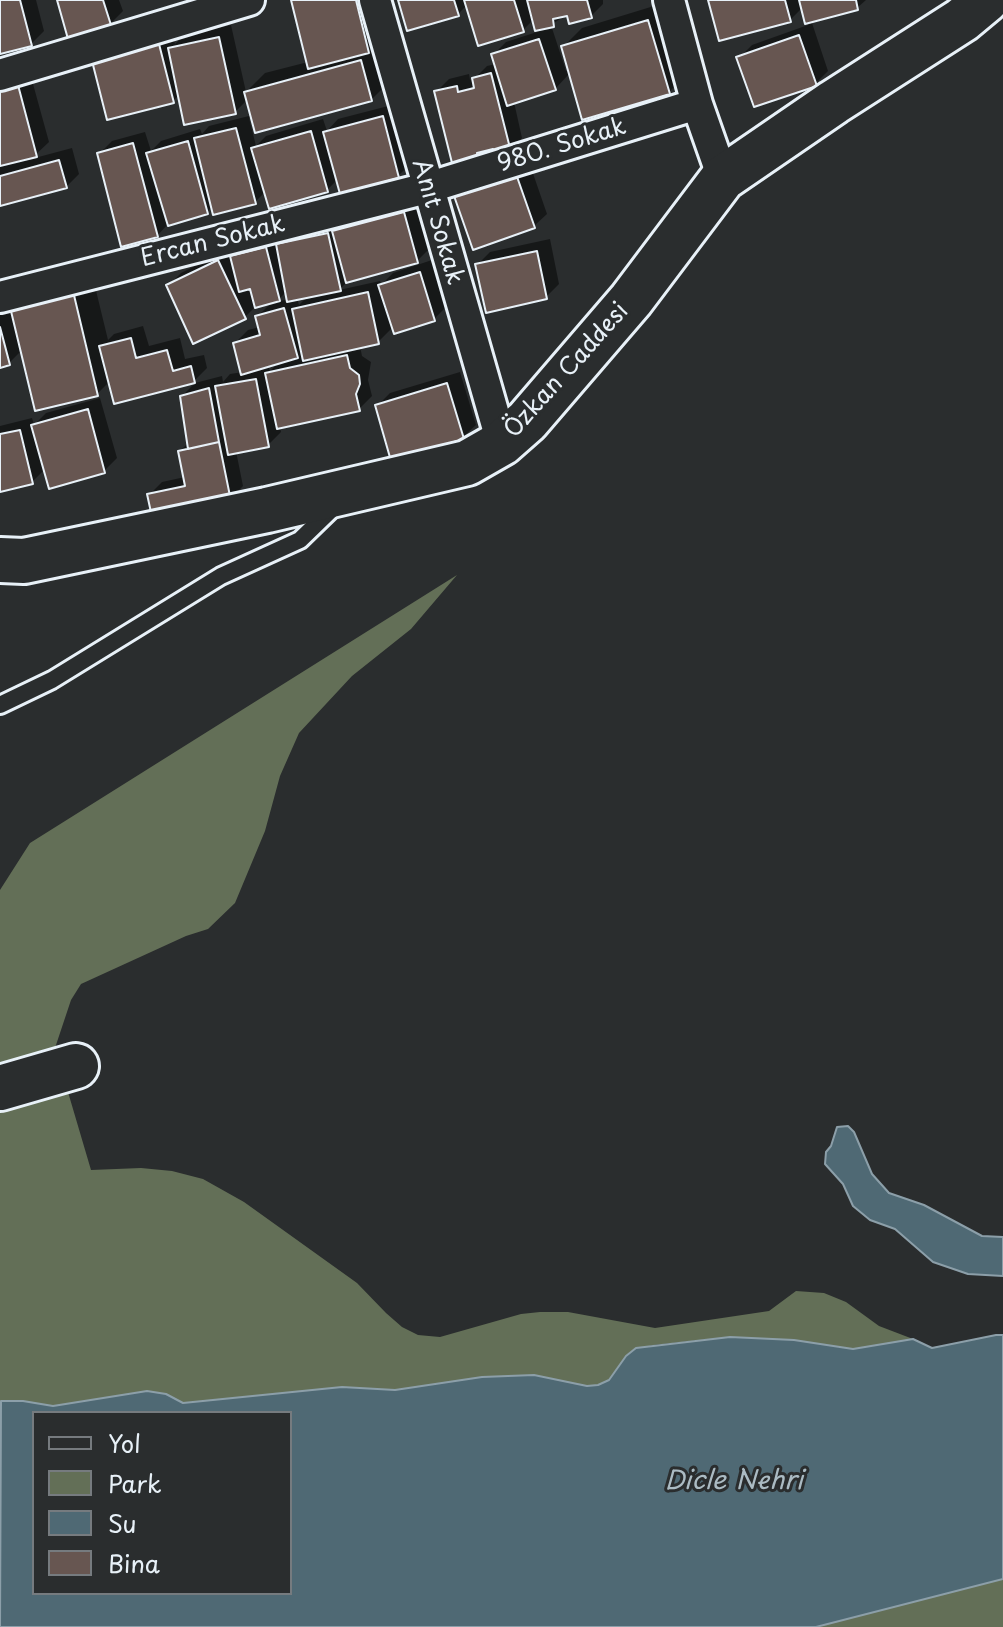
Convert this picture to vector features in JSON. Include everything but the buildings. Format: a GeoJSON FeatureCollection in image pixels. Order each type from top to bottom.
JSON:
{"type":"FeatureCollection","features":[{"type":"Feature","properties":{"kind":"street"},"geometry":{"type":"LineString","coordinates":[[0,75],[249,0]]}},
{"type":"Feature","properties":{"kind":"street","name":"Anıt Sokak"},"geometry":{"type":"LineString","coordinates":[[375,0],[502,443]]}},
{"type":"Feature","properties":{"kind":"street"},"geometry":{"type":"LineString","coordinates":[[669,0],[697,104],[723,178]]}},
{"type":"Feature","properties":{"kind":"street","name":"Özkan Caddesi"},"geometry":{"type":"LineString","coordinates":[[0,560],[24,561],[349,492],[467,463],[502,443],[527,421],[631,300],[723,178],[969,7]]}},
{"type":"Feature","properties":{"kind":"street","name":"980. Sokak"},"geometry":{"type":"LineString","coordinates":[[427,188],[697,104]]}},
{"type":"Feature","properties":{"kind":"street","name":"Ercan Sokak"},"geometry":{"type":"LineString","coordinates":[[0,297],[427,188]]}},
{"type":"Feature","properties":{"kind":"street"},"geometry":{"type":"LineString","coordinates":[[0,1088],[76,1066]]}},
{"type":"Feature","properties":{"kind":"lane"},"geometry":{"type":"LineString","coordinates":[[0,705],[52,680],[221,576],[300,540],[349,492]]}},
{"type":"Feature","properties":{"kind":"green space"},"geometry":{"type":"Polygon","coordinates":[[[457,575],[411,629],[352,676],[299,733],[280,776],[265,831],[235,903],[208,929],[81,984],[71,1000],[55,1048],[91,1170],[141,1168],[172,1171],[203,1179],[244,1202],[357,1283],[402,1327],[418,1335],[440,1337],[521,1314],[540,1312],[568,1312],[655,1328],[769,1311],[796,1291],[824,1293],[846,1302],[879,1326],[913,1339],[853,1350],[794,1340],[730,1337],[654,1345],[635,1349],[609,1380],[587,1386],[534,1375],[481,1377],[395,1390],[342,1387],[182,1403],[166,1394],[147,1391],[53,1406],[23,1401],[0,1402],[0,890],[30,843],[457,575]]]}},
{"type":"Feature","properties":{"kind":"green space"},"geometry":{"type":"Polygon","coordinates":[[[1003,1579],[1003,1627],[816,1627],[1003,1579]]]}},
{"type":"Feature","properties":{"kind":"water"},"geometry":{"type":"Polygon","coordinates":[[[848,1126],[854,1132],[872,1174],[889,1193],[924,1205],[982,1236],[1003,1237],[1003,1276],[968,1274],[933,1262],[895,1229],[870,1220],[853,1206],[843,1184],[825,1164],[826,1152],[837,1127],[848,1126]]]}},
{"type":"Feature","properties":{"kind":"water","name":"Dicle Nehri"},"geometry":{"type":"Polygon","coordinates":[[[1003,1335],[1003,1579],[816,1627],[0,1627],[1,1401],[53,1406],[147,1391],[166,1394],[183,1403],[342,1387],[395,1390],[482,1377],[534,1375],[587,1386],[609,1380],[626,1356],[636,1348],[730,1337],[794,1340],[853,1349],[913,1339],[932,1348],[1003,1335]]]}}]}
